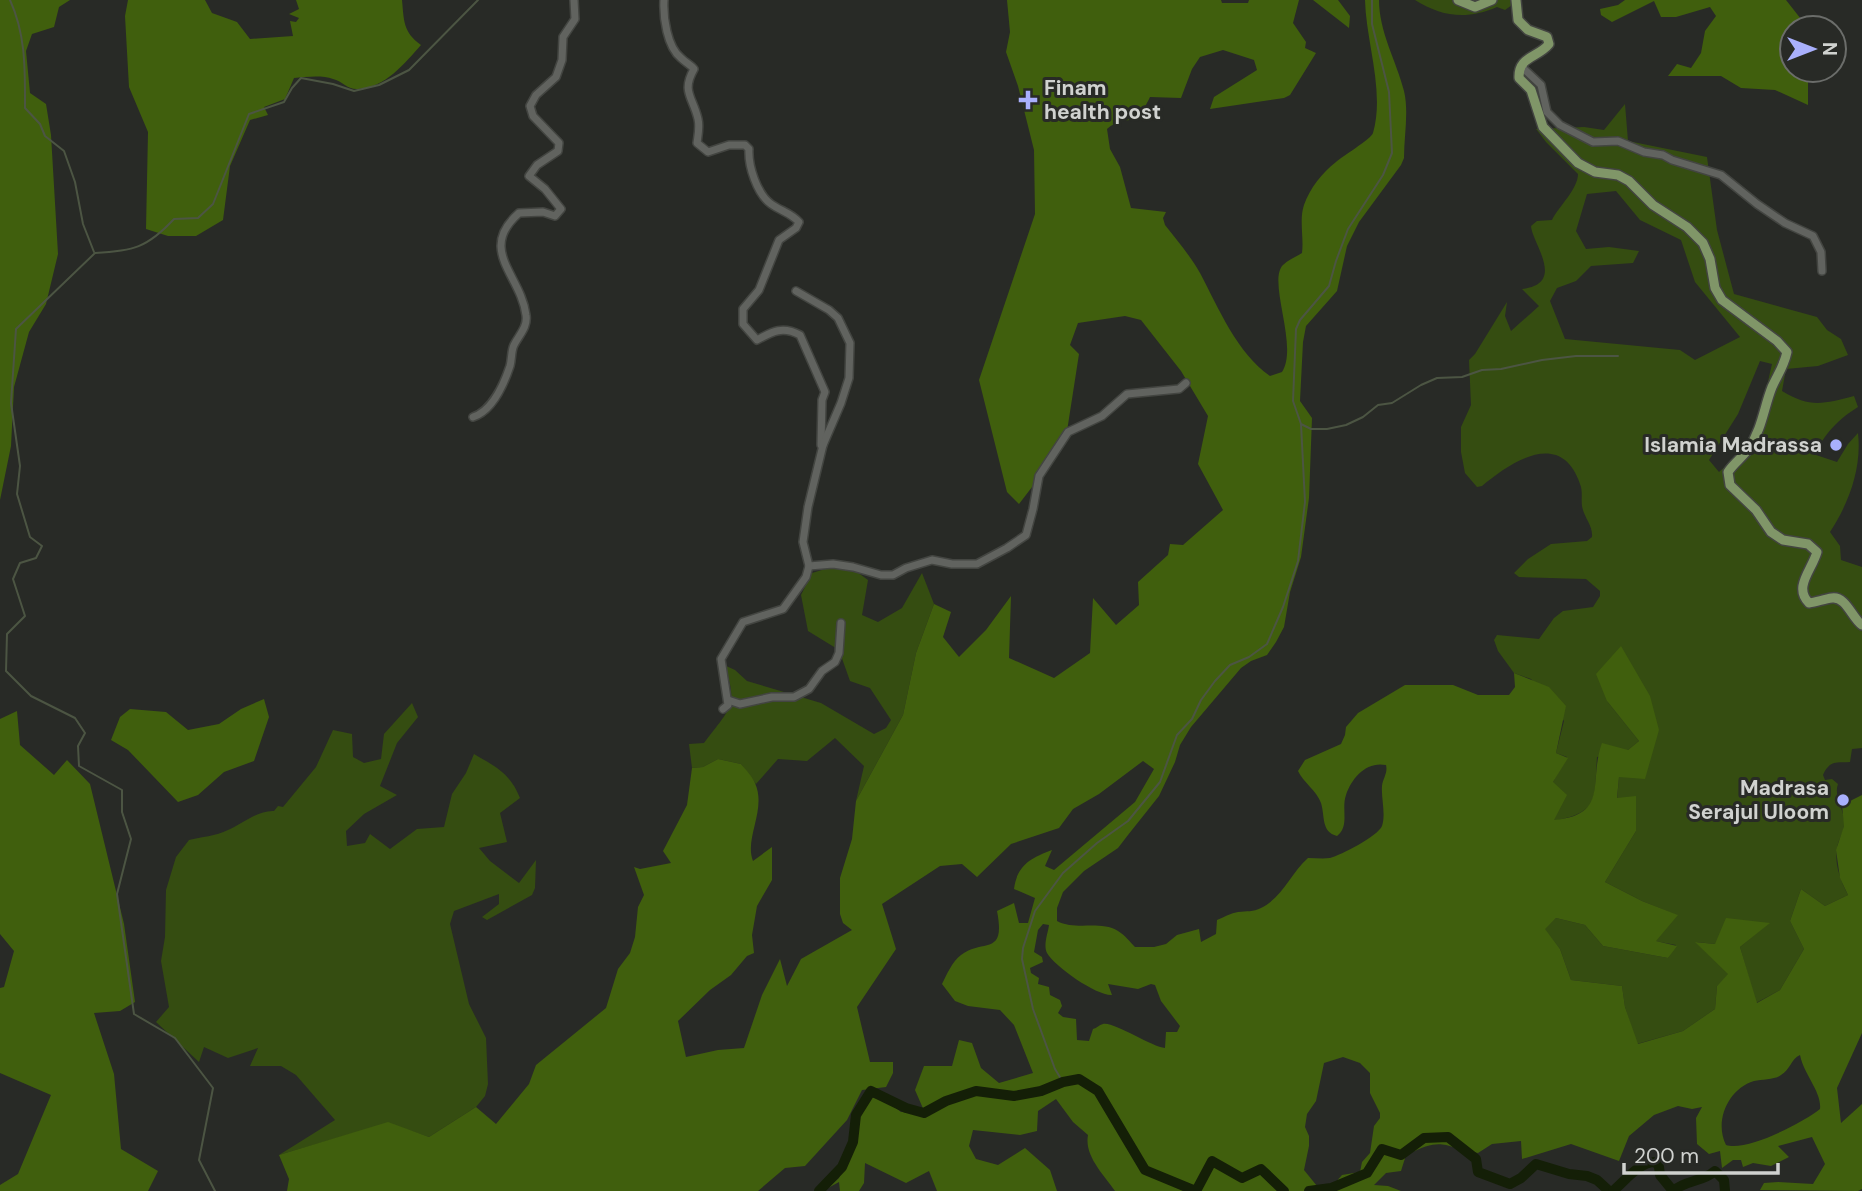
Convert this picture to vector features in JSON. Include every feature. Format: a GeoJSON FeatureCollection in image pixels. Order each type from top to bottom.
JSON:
{"type":"FeatureCollection","features":[{"type":"Feature","properties":{"kind":"main road"},"geometry":{"type":"LineString","coordinates":[[1458,0],[1475,7],[1492,0]]}},
{"type":"Feature","properties":{"kind":"main road"},"geometry":{"type":"LineString","coordinates":[[1517,0],[1518,20],[1528,30],[1547,37],[1549,44],[1544,50],[1522,62],[1519,68],[1519,78],[1531,90],[1543,127],[1578,163],[1595,172],[1618,175],[1629,181],[1653,205],[1687,227],[1703,243],[1722,300],[1777,341],[1787,352],[1784,367],[1771,389],[1763,419],[1748,449],[1728,472],[1730,485],[1756,510],[1771,532],[1783,540],[1808,544],[1816,552],[1813,565],[1801,588],[1802,597],[1809,603],[1838,598],[1844,601],[1854,620],[1862,625]]}},
{"type":"Feature","properties":{"kind":"street"},"geometry":{"type":"LineString","coordinates":[[473,417],[482,414],[491,404],[509,366],[513,346],[522,334],[527,319],[522,295],[504,265],[501,236],[506,225],[519,213],[543,212],[555,216],[561,209],[545,189],[529,176],[537,165],[558,151],[559,143],[533,116],[530,106],[536,95],[556,77],[562,61],[563,37],[575,19],[574,0]]}},
{"type":"Feature","properties":{"kind":"street"},"geometry":{"type":"LineString","coordinates":[[664,0],[664,16],[669,25],[670,44],[694,69],[687,83],[691,104],[698,117],[697,143],[708,152],[729,145],[745,145],[749,149],[750,163],[761,195],[773,205],[790,213],[799,222],[796,228],[779,240],[759,290],[743,309],[743,324],[757,340],[775,329],[789,330],[800,335],[825,392],[822,400],[823,445]]}},
{"type":"Feature","properties":{"kind":"street"},"geometry":{"type":"LineString","coordinates":[[1522,62],[1524,69],[1541,85],[1546,112],[1560,125],[1593,142],[1618,141],[1644,152],[1663,155],[1699,170],[1721,175],[1785,223],[1813,236],[1821,252],[1822,271]]}},
{"type":"Feature","properties":{"kind":"street"},"geometry":{"type":"LineString","coordinates":[[723,709],[729,705],[721,659],[743,622],[783,609],[802,584],[809,566],[803,542],[804,532],[823,445],[849,378],[850,343],[838,318],[796,291]]}},
{"type":"Feature","properties":{"kind":"street"},"geometry":{"type":"LineString","coordinates":[[809,566],[833,564],[892,575],[932,560],[952,564],[982,563],[1026,535],[1039,476],[1068,432],[1102,416],[1128,394],[1179,388],[1186,383]]}},
{"type":"Feature","properties":{"kind":"street"},"geometry":{"type":"LineString","coordinates":[[728,701],[740,704],[764,698],[794,697],[809,690],[822,671],[835,662],[839,653],[841,623]]}},
{"type":"Feature","properties":{"kind":"green space"},"geometry":{"type":"Polygon","coordinates":[[[0,0],[70,0],[59,7],[54,27],[32,34],[26,51],[30,93],[46,104],[51,135],[58,254],[46,304],[29,332],[14,387],[11,446],[0,500],[0,0]]]}},
{"type":"Feature","properties":{"kind":"green space"},"geometry":{"type":"Polygon","coordinates":[[[128,0],[205,0],[212,13],[237,22],[250,39],[293,36],[290,21],[296,22],[299,18],[289,14],[299,9],[296,0],[402,0],[408,31],[421,45],[394,73],[368,88],[354,89],[324,77],[294,78],[285,99],[264,107],[268,115],[250,120],[230,166],[223,220],[196,236],[168,236],[146,229],[148,132],[129,87],[125,16],[128,0]]]}},
{"type":"Feature","properties":{"kind":"green space"},"geometry":{"type":"Polygon","coordinates":[[[1007,0],[1221,0],[1222,3],[1248,3],[1249,0],[1299,0],[1293,23],[1306,42],[1305,48],[1316,53],[1290,95],[1210,109],[1214,97],[1257,70],[1254,60],[1223,50],[1200,57],[1192,69],[1181,98],[1150,97],[1135,118],[1121,121],[1107,129],[1110,149],[1120,167],[1131,208],[1166,212],[1163,218],[1165,225],[1196,267],[1238,343],[1270,376],[1282,372],[1286,361],[1286,331],[1278,285],[1279,273],[1285,263],[1302,253],[1304,205],[1313,187],[1326,171],[1373,133],[1376,84],[1365,0],[1379,0],[1385,35],[1404,91],[1406,107],[1404,158],[1401,165],[1359,222],[1347,246],[1337,291],[1306,326],[1300,401],[1312,418],[1309,498],[1301,557],[1290,592],[1284,627],[1267,655],[1241,668],[1191,727],[1180,745],[1159,796],[1118,848],[1084,871],[1063,892],[1057,908],[1057,921],[1111,928],[1123,934],[1135,947],[1166,944],[1177,935],[1199,929],[1201,942],[1216,934],[1217,920],[1268,904],[1308,858],[1330,858],[1367,840],[1382,826],[1382,786],[1386,765],[1367,768],[1352,782],[1345,800],[1343,827],[1337,836],[1328,831],[1319,799],[1298,771],[1305,760],[1341,744],[1346,727],[1358,713],[1405,685],[1453,685],[1478,695],[1509,695],[1515,687],[1514,673],[1549,687],[1566,706],[1556,753],[1568,758],[1553,782],[1567,795],[1554,820],[1572,817],[1583,811],[1594,794],[1602,743],[1628,750],[1639,741],[1607,701],[1596,674],[1621,646],[1650,696],[1659,730],[1645,779],[1619,777],[1617,798],[1636,796],[1636,831],[1605,882],[1678,915],[1656,941],[1677,946],[1668,958],[1603,946],[1585,925],[1556,918],[1545,929],[1560,949],[1571,980],[1622,986],[1625,1007],[1638,1044],[1683,1031],[1715,1009],[1717,986],[1728,974],[1695,942],[1715,944],[1726,918],[1770,923],[1740,947],[1757,1003],[1780,990],[1804,949],[1790,921],[1801,889],[1825,906],[1848,895],[1840,878],[1836,850],[1844,826],[1842,805],[1862,795],[1862,1033],[1837,1088],[1841,1123],[1862,1104],[1862,1189],[1760,1190],[1764,1183],[1813,1184],[1825,1164],[1812,1137],[1778,1146],[1789,1157],[1771,1166],[1753,1163],[1743,1167],[1741,1160],[1733,1160],[1722,1168],[1720,1151],[1709,1154],[1697,1144],[1696,1118],[1702,1107],[1692,1109],[1678,1106],[1654,1115],[1629,1136],[1619,1161],[1571,1144],[1522,1159],[1521,1141],[1492,1144],[1478,1153],[1436,1144],[1406,1155],[1401,1171],[1386,1173],[1374,1185],[1401,1191],[1115,1191],[1092,1158],[1088,1135],[1073,1122],[1056,1099],[1038,1111],[1037,1131],[1020,1135],[973,1130],[969,1146],[976,1159],[998,1165],[1025,1148],[1050,1170],[1057,1191],[937,1191],[929,1171],[906,1183],[865,1163],[864,1183],[859,1191],[840,1191],[839,1182],[828,1188],[839,1178],[854,1142],[857,1116],[870,1097],[887,1101],[901,1112],[925,1113],[915,1090],[924,1066],[952,1066],[959,1040],[972,1043],[981,1068],[999,1083],[1033,1073],[1014,1025],[1000,1010],[968,1006],[955,1001],[942,984],[961,955],[995,941],[999,925],[997,911],[1014,903],[1019,923],[1028,923],[1035,898],[1014,889],[1022,868],[1052,850],[1045,866],[1054,870],[1135,802],[1154,769],[1143,761],[1099,794],[1073,809],[1059,828],[1011,844],[977,877],[962,864],[940,866],[882,904],[896,949],[857,1007],[870,1062],[893,1062],[893,1073],[886,1087],[862,1090],[847,1120],[805,1166],[785,1168],[758,1191],[287,1191],[289,1179],[279,1155],[388,1122],[429,1137],[476,1107],[496,1124],[529,1084],[536,1065],[606,1008],[618,969],[630,953],[635,937],[638,907],[644,895],[634,867],[640,869],[671,863],[663,851],[687,805],[692,768],[703,767],[718,759],[741,764],[755,783],[758,803],[751,852],[753,861],[772,847],[772,880],[757,906],[752,935],[754,953],[747,956],[731,975],[710,990],[678,1021],[686,1057],[744,1048],[762,995],[780,959],[787,986],[801,959],[852,930],[843,923],[840,914],[840,878],[852,839],[856,801],[903,715],[916,653],[934,604],[951,612],[943,637],[959,657],[986,630],[1011,596],[1009,658],[1054,678],[1090,653],[1093,598],[1116,625],[1139,605],[1138,582],[1168,555],[1170,544],[1183,545],[1223,510],[1198,464],[1208,416],[1181,371],[1141,320],[1125,316],[1078,323],[1070,345],[1079,354],[1065,444],[1019,504],[1007,492],[979,380],[1035,214],[1034,150],[1018,86],[1006,52],[1010,32],[1007,0]],[[1043,924],[1038,930],[1034,952],[1042,957],[1043,962],[1030,968],[1031,973],[1039,978],[1038,984],[1049,987],[1050,995],[1060,1000],[1062,1006],[1058,1013],[1063,1017],[1076,1019],[1077,1040],[1089,1041],[1093,1029],[1108,1024],[1165,1048],[1166,1032],[1177,1032],[1180,1026],[1161,1001],[1155,985],[1138,989],[1108,984],[1112,995],[1087,986],[1051,959],[1046,950],[1049,925],[1043,924]],[[1800,1055],[1781,1075],[1745,1085],[1731,1098],[1723,1116],[1726,1145],[1735,1146],[1761,1140],[1789,1128],[1820,1109],[1816,1090],[1800,1055]],[[1343,1057],[1324,1063],[1316,1101],[1307,1114],[1305,1127],[1309,1146],[1304,1170],[1317,1186],[1335,1183],[1342,1175],[1360,1172],[1362,1162],[1370,1153],[1374,1126],[1380,1118],[1370,1093],[1370,1073],[1360,1063],[1343,1057]]]}},
{"type":"Feature","properties":{"kind":"green space"},"geometry":{"type":"Polygon","coordinates":[[[1313,0],[1338,0],[1350,16],[1349,28],[1313,0]]]}},
{"type":"Feature","properties":{"kind":"green space"},"geometry":{"type":"Polygon","coordinates":[[[1415,0],[1519,0],[1505,10],[1497,7],[1475,14],[1455,15],[1435,10],[1415,0]]]}},
{"type":"Feature","properties":{"kind":"green space"},"geometry":{"type":"Polygon","coordinates":[[[1625,0],[1786,0],[1797,14],[1778,14],[1778,84],[1808,84],[1808,105],[1775,90],[1741,88],[1721,76],[1668,76],[1677,64],[1691,68],[1701,53],[1705,31],[1716,16],[1710,7],[1676,17],[1661,17],[1654,1],[1612,22],[1601,15],[1600,9],[1618,5],[1625,0]]]}},
{"type":"Feature","properties":{"kind":"green space"},"geometry":{"type":"Polygon","coordinates":[[[1625,104],[1628,141],[1707,157],[1717,230],[1734,294],[1817,317],[1827,330],[1841,339],[1848,355],[1818,366],[1786,369],[1782,391],[1801,400],[1817,403],[1854,396],[1858,407],[1832,428],[1816,455],[1837,462],[1858,433],[1858,459],[1853,485],[1830,532],[1840,546],[1841,560],[1862,567],[1862,748],[1852,749],[1850,762],[1831,764],[1823,775],[1825,780],[1832,779],[1838,784],[1837,794],[1844,826],[1836,860],[1848,895],[1825,906],[1801,889],[1790,921],[1804,949],[1780,990],[1756,1003],[1740,947],[1769,923],[1715,944],[1696,942],[1729,974],[1717,986],[1715,1009],[1683,1031],[1637,1044],[1625,1007],[1622,986],[1571,980],[1560,949],[1544,929],[1556,918],[1585,925],[1603,946],[1668,958],[1676,945],[1655,941],[1677,915],[1605,882],[1636,831],[1636,797],[1617,799],[1619,777],[1659,730],[1607,701],[1639,741],[1628,750],[1597,757],[1592,802],[1579,813],[1553,821],[1553,782],[1567,757],[1556,753],[1564,721],[1531,679],[1514,673],[1498,651],[1494,640],[1497,635],[1539,639],[1554,618],[1563,611],[1593,607],[1600,596],[1600,591],[1586,579],[1519,577],[1514,573],[1528,559],[1551,544],[1587,541],[1592,537],[1582,506],[1581,487],[1572,467],[1561,457],[1548,454],[1521,460],[1477,487],[1465,473],[1461,452],[1461,427],[1471,405],[1469,360],[1507,302],[1505,316],[1511,331],[1539,306],[1522,289],[1535,286],[1543,279],[1545,271],[1531,226],[1537,221],[1552,220],[1577,180],[1578,174],[1536,129],[1584,127],[1604,130],[1625,104]],[[1616,191],[1587,194],[1576,231],[1586,249],[1609,247],[1639,251],[1633,263],[1591,266],[1576,281],[1557,288],[1550,301],[1565,339],[1680,350],[1695,360],[1740,337],[1695,282],[1681,240],[1640,220],[1616,191]],[[1760,361],[1738,414],[1709,460],[1719,472],[1742,448],[1756,424],[1772,364],[1760,361]]]}},
{"type":"Feature","properties":{"kind":"green space"},"geometry":{"type":"Polygon","coordinates":[[[835,566],[857,572],[868,580],[862,615],[878,622],[902,608],[922,573],[934,604],[916,653],[903,715],[856,801],[864,766],[835,738],[807,761],[778,759],[756,784],[741,764],[718,759],[703,767],[692,768],[689,744],[704,743],[729,707],[731,690],[724,665],[735,670],[747,681],[821,703],[874,734],[886,728],[891,720],[870,688],[850,681],[839,650],[808,631],[801,595],[812,573],[835,566]]]}},
{"type":"Feature","properties":{"kind":"green space"},"geometry":{"type":"Polygon","coordinates":[[[264,699],[269,717],[254,761],[224,772],[198,795],[178,802],[128,750],[111,740],[120,717],[130,709],[166,712],[188,730],[219,724],[241,709],[264,699]]]}},
{"type":"Feature","properties":{"kind":"green space"},"geometry":{"type":"Polygon","coordinates":[[[412,703],[418,717],[397,743],[380,786],[397,795],[364,814],[346,831],[347,846],[365,843],[370,834],[390,849],[417,829],[444,827],[452,794],[466,773],[474,754],[507,777],[520,798],[500,813],[507,842],[479,848],[490,861],[519,883],[536,860],[535,888],[532,895],[487,920],[482,917],[499,904],[499,894],[454,911],[450,924],[469,1004],[486,1038],[488,1084],[485,1096],[476,1107],[429,1137],[388,1123],[279,1155],[335,1120],[296,1075],[281,1066],[250,1066],[258,1048],[228,1058],[204,1047],[199,1062],[156,1022],[169,1007],[161,961],[165,937],[166,890],[176,857],[189,840],[223,832],[256,815],[274,811],[278,806],[283,807],[316,767],[333,730],[352,734],[353,757],[364,763],[381,759],[384,734],[412,703]]]}},
{"type":"Feature","properties":{"kind":"green space"},"geometry":{"type":"Polygon","coordinates":[[[17,711],[20,745],[54,775],[67,760],[90,784],[124,924],[135,1002],[120,1011],[94,1013],[114,1074],[121,1149],[158,1171],[148,1191],[0,1191],[0,1185],[18,1174],[51,1095],[0,1073],[0,988],[4,987],[14,951],[0,934],[0,719],[17,711]]]}},
{"type":"Feature","properties":{"kind":"waterway"},"geometry":{"type":"LineString","coordinates":[[10,0],[22,40],[25,108],[40,124],[45,136],[64,151],[75,182],[83,224],[94,252]]}},
{"type":"Feature","properties":{"kind":"waterway"},"geometry":{"type":"LineString","coordinates":[[215,1191],[199,1160],[213,1088],[175,1038],[134,1014],[117,894],[131,839],[122,812],[122,790],[79,766],[78,746],[85,733],[75,718],[31,696],[6,671],[7,634],[25,616],[13,579],[20,563],[36,558],[42,546],[30,537],[17,494],[20,466],[11,403],[16,329],[95,253],[139,246],[156,236],[174,219],[198,218],[213,204],[249,114],[284,102],[301,78],[354,91],[379,85],[409,70],[478,0]]}},
{"type":"Feature","properties":{"kind":"waterway"},"geometry":{"type":"LineString","coordinates":[[1063,1082],[1055,1069],[1033,1009],[1022,959],[1035,911],[1063,873],[1097,843],[1128,821],[1160,782],[1177,735],[1192,719],[1201,700],[1215,681],[1230,665],[1249,657],[1267,644],[1298,561],[1305,502],[1301,424],[1293,401],[1296,329],[1300,320],[1329,286],[1348,229],[1383,175],[1392,153],[1389,92],[1372,24],[1372,0]]}},
{"type":"Feature","properties":{"kind":"waterway"},"geometry":{"type":"LineString","coordinates":[[1301,424],[1311,429],[1346,425],[1363,417],[1378,405],[1392,403],[1437,378],[1462,377],[1482,370],[1501,369],[1542,360],[1576,356],[1618,356]]}},
{"type":"Feature","properties":{"kind":"waterway"},"geometry":{"type":"LineString","coordinates":[[819,1191],[842,1167],[853,1142],[856,1115],[871,1091],[906,1108],[924,1113],[946,1101],[976,1091],[1014,1096],[1079,1079],[1098,1091],[1145,1170],[1196,1191],[1212,1161],[1242,1178],[1261,1169],[1284,1191]]}},
{"type":"Feature","properties":{"kind":"waterway"},"geometry":{"type":"LineString","coordinates":[[1309,1191],[1331,1188],[1367,1173],[1382,1149],[1401,1155],[1424,1138],[1448,1137],[1476,1159],[1478,1172],[1510,1184],[1536,1164],[1569,1174],[1587,1176],[1597,1180],[1609,1191]]}},
{"type":"Feature","properties":{"kind":"waterway"},"geometry":{"type":"LineString","coordinates":[[1613,1191],[1639,1168],[1656,1162],[1660,1175],[1673,1191],[1715,1171],[1724,1180],[1725,1191]]}},
{"type":"Feature","properties":{"kind":"place","name":"Finam health post"},"geometry":{"type":"Point","coordinates":[1028,100]}},
{"type":"Feature","properties":{"kind":"place","name":"Islamia Madrassa"},"geometry":{"type":"Point","coordinates":[1836,445]}},
{"type":"Feature","properties":{"kind":"place","name":"Madrasa Serajul Uloom"},"geometry":{"type":"Point","coordinates":[1843,800]}}]}
